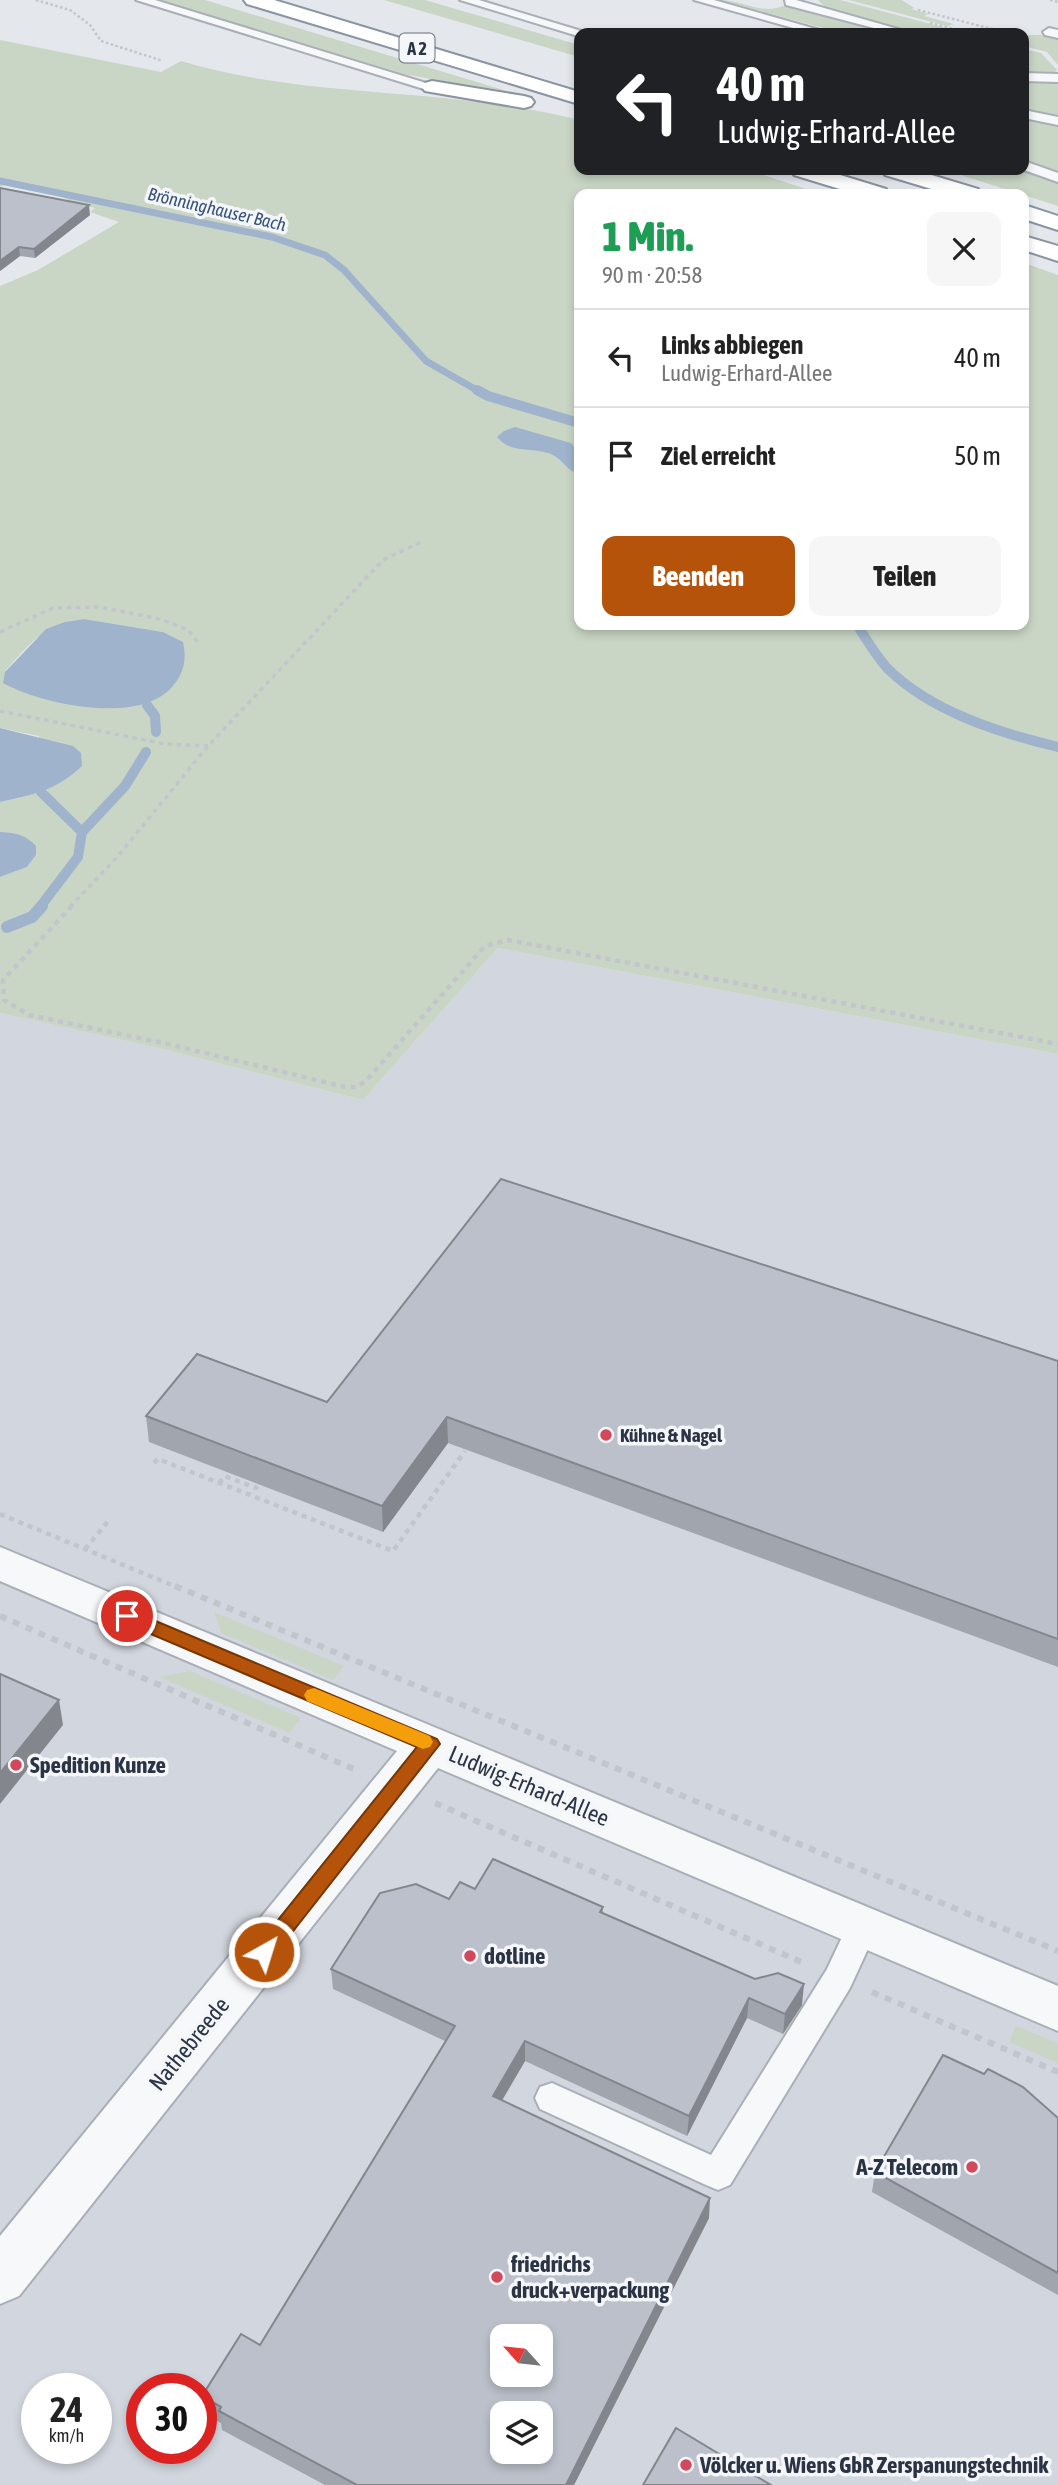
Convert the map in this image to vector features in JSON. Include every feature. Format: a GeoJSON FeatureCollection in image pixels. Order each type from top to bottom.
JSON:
{"type":"FeatureCollection","features":[{"type":"Feature","properties":{"kind":"highway","name":"A 2"},"geometry":{"type":"LineString","coordinates":[[254,0],[574,96]]}},
{"type":"Feature","properties":{"kind":"highway"},"geometry":{"type":"LineString","coordinates":[[432,87],[516,100],[574,113]]}},
{"type":"Feature","properties":{"kind":"highway"},"geometry":{"type":"LineString","coordinates":[[818,175],[862,189]]}},
{"type":"Feature","properties":{"kind":"highway"},"geometry":{"type":"LineString","coordinates":[[909,175],[954,189]]}},
{"type":"Feature","properties":{"kind":"highway"},"geometry":{"type":"LineString","coordinates":[[1029,214],[1058,223]]}},
{"type":"Feature","properties":{"kind":"highway"},"geometry":{"type":"LineString","coordinates":[[1029,245],[1058,254]]}},
{"type":"Feature","properties":{"kind":"street","name":"Ludwig-Erhard-Allee"},"geometry":{"type":"LineString","coordinates":[[0,1563],[1058,2010]]}},
{"type":"Feature","properties":{"kind":"street","name":"Nathebreede"},"geometry":{"type":"LineString","coordinates":[[0,2278],[430,1744]]}},
{"type":"Feature","properties":{"kind":"lane"},"geometry":{"type":"LineString","coordinates":[[142,0],[432,87]]}},
{"type":"Feature","properties":{"kind":"lane"},"geometry":{"type":"LineString","coordinates":[[466,0],[574,31]]}},
{"type":"Feature","properties":{"kind":"lane"},"geometry":{"type":"LineString","coordinates":[[700,0],[805,28]]}},
{"type":"Feature","properties":{"kind":"lane"},"geometry":{"type":"LineString","coordinates":[[790,2],[807,3],[890,28]]}},
{"type":"Feature","properties":{"kind":"lane"},"geometry":{"type":"LineString","coordinates":[[1029,77],[1058,78]]}},
{"type":"Feature","properties":{"kind":"lane"},"geometry":{"type":"LineString","coordinates":[[1029,115],[1058,121]]}},
{"type":"Feature","properties":{"kind":"lane"},"geometry":{"type":"LineString","coordinates":[[1029,167],[1058,177]]}},
{"type":"Feature","properties":{"kind":"lane"},"geometry":{"type":"LineString","coordinates":[[552,2098],[718,2174],[839,1978],[862,1927]]}},
{"type":"Feature","properties":{"kind":"path"},"geometry":{"type":"LineString","coordinates":[[36,0],[70,10],[84,19],[101,41],[163,61]]}},
{"type":"Feature","properties":{"kind":"path"},"geometry":{"type":"LineString","coordinates":[[1050,0],[1058,2]]}},
{"type":"Feature","properties":{"kind":"path"},"geometry":{"type":"LineString","coordinates":[[915,9],[989,28]]}},
{"type":"Feature","properties":{"kind":"path"},"geometry":{"type":"LineString","coordinates":[[950,28],[965,22]]}},
{"type":"Feature","properties":{"kind":"path"},"geometry":{"type":"LineString","coordinates":[[423,541],[383,560],[208,746],[118,856],[3,980],[4,1000],[29,1015],[168,1044],[345,1087],[356,1087],[365,1082],[485,946],[508,940],[1058,1044]]}},
{"type":"Feature","properties":{"kind":"path"},"geometry":{"type":"LineString","coordinates":[[0,632],[53,608],[99,607],[160,619],[188,630],[200,645]]}},
{"type":"Feature","properties":{"kind":"path"},"geometry":{"type":"LineString","coordinates":[[0,710],[165,744],[208,746]]}},
{"type":"Feature","properties":{"kind":"path"},"geometry":{"type":"LineString","coordinates":[[154,1463],[158,1459],[393,1551],[465,1451]]}},
{"type":"Feature","properties":{"kind":"path"},"geometry":{"type":"LineString","coordinates":[[219,1483],[225,1476],[256,1488],[259,1484]]}},
{"type":"Feature","properties":{"kind":"path"},"geometry":{"type":"LineString","coordinates":[[0,1514],[1058,1951]]}},
{"type":"Feature","properties":{"kind":"path"},"geometry":{"type":"LineString","coordinates":[[85,1549],[110,1519]]}},
{"type":"Feature","properties":{"kind":"path"},"geometry":{"type":"LineString","coordinates":[[0,1616],[351,1768]]}},
{"type":"Feature","properties":{"kind":"path"},"geometry":{"type":"LineString","coordinates":[[439,1805],[1058,2072]]}},
{"type":"Feature","properties":{"kind":"shaded area"},"geometry":{"type":"Polygon","coordinates":[[[498,948],[1058,1054],[1058,2485],[0,2485],[0,1013],[163,1049],[363,1100],[498,948]]]}},
{"type":"Feature","properties":{"kind":"green space"},"geometry":{"type":"Polygon","coordinates":[[[158,0],[205,0],[530,98],[404,74],[158,0]]]}},
{"type":"Feature","properties":{"kind":"green space"},"geometry":{"type":"Polygon","coordinates":[[[384,0],[425,0],[574,44],[574,56],[384,0]]]}},
{"type":"Feature","properties":{"kind":"green space"},"geometry":{"type":"Polygon","coordinates":[[[719,0],[767,9],[783,6],[867,28],[824,28],[719,0]]]}},
{"type":"Feature","properties":{"kind":"green space"},"geometry":{"type":"Polygon","coordinates":[[[818,0],[840,0],[946,28],[901,28],[826,8],[818,0]]]}},
{"type":"Feature","properties":{"kind":"green space"},"geometry":{"type":"Polygon","coordinates":[[[849,0],[902,0],[914,8],[912,9],[928,14],[924,16],[954,24],[947,26],[849,0]]]}},
{"type":"Feature","properties":{"kind":"green space"},"geometry":{"type":"Polygon","coordinates":[[[1029,35],[1058,38],[1058,65],[1047,52],[1029,47],[1029,35]]]}},
{"type":"Feature","properties":{"kind":"green space"},"geometry":{"type":"Polygon","coordinates":[[[0,40],[161,72],[181,61],[279,82],[530,109],[574,119],[574,175],[763,175],[806,189],[574,189],[574,630],[1029,630],[1029,265],[1058,275],[1058,1054],[498,948],[363,1100],[163,1049],[0,1013],[0,877],[27,867],[36,855],[36,846],[15,833],[0,832],[0,802],[41,792],[39,736],[0,728],[0,286],[38,270],[119,222],[90,212],[95,208],[70,201],[57,193],[6,184],[0,187],[0,40]],[[84,619],[70,622],[39,636],[5,671],[163,632],[84,619]]]}},
{"type":"Feature","properties":{"kind":"green space"},"geometry":{"type":"Polygon","coordinates":[[[1029,50],[1041,53],[1057,70],[1052,75],[1029,73],[1029,50]]]}},
{"type":"Feature","properties":{"kind":"green space"},"geometry":{"type":"Polygon","coordinates":[[[1029,81],[1058,83],[1058,118],[1029,109],[1029,81]]]}},
{"type":"Feature","properties":{"kind":"green space"},"geometry":{"type":"Polygon","coordinates":[[[1029,117],[1058,124],[1058,173],[1029,161],[1029,117]]]}},
{"type":"Feature","properties":{"kind":"green space"},"geometry":{"type":"Polygon","coordinates":[[[1029,172],[1058,182],[1058,206],[1029,197],[1029,189],[1005,189],[961,175],[1029,175],[1029,172]]]}},
{"type":"Feature","properties":{"kind":"green space"},"geometry":{"type":"Polygon","coordinates":[[[214,1612],[344,1666],[333,1680],[221,1633],[214,1612]]]}},
{"type":"Feature","properties":{"kind":"green space"},"geometry":{"type":"Polygon","coordinates":[[[190,1671],[301,1718],[289,1733],[160,1677],[190,1671]]]}},
{"type":"Feature","properties":{"kind":"green space"},"geometry":{"type":"Polygon","coordinates":[[[1016,2026],[1058,2043],[1058,2063],[1009,2042],[1016,2026]]]}},
{"type":"Feature","properties":{"kind":"water"},"geometry":{"type":"Polygon","coordinates":[[[515,427],[571,443],[574,447],[574,472],[553,455],[508,446],[497,437],[515,427]]]}},
{"type":"Feature","properties":{"kind":"water"},"geometry":{"type":"Polygon","coordinates":[[[84,619],[163,632],[183,642],[184,666],[176,682],[157,699],[137,706],[115,708],[65,704],[20,691],[3,683],[5,672],[46,629],[84,619]]]}},
{"type":"Feature","properties":{"kind":"water"},"geometry":{"type":"Polygon","coordinates":[[[0,728],[73,746],[81,753],[82,766],[53,786],[34,794],[0,802],[0,728]]]}},
{"type":"Feature","properties":{"kind":"water"},"geometry":{"type":"Polygon","coordinates":[[[0,832],[28,839],[36,846],[36,855],[27,867],[0,877],[0,832]]]}},
{"type":"Feature","properties":{"kind":"building"},"geometry":{"type":"Polygon","coordinates":[[[0,188],[89,205],[34,249],[19,247],[0,261],[0,188]]]}},
{"type":"Feature","properties":{"kind":"building","name":"Kühne & Nagel"},"geometry":{"type":"Polygon","coordinates":[[[501,1179],[1058,1361],[1058,1639],[447,1417],[382,1506],[146,1416],[197,1354],[327,1402],[501,1179]]]}},
{"type":"Feature","properties":{"kind":"building"},"geometry":{"type":"Polygon","coordinates":[[[0,1674],[59,1700],[0,1773],[0,1674]]]}},
{"type":"Feature","properties":{"kind":"building","name":"friedrichs druck+verpackung"},"geometry":{"type":"Polygon","coordinates":[[[493,1859],[603,1907],[600,1912],[755,1979],[778,1973],[804,1984],[785,2014],[749,1998],[689,2116],[525,2041],[493,2096],[710,2198],[566,2485],[357,2485],[219,2411],[221,2407],[217,2405],[216,2373],[241,2334],[260,2345],[455,2026],[331,1969],[380,1893],[416,1884],[449,1899],[460,1882],[475,1889],[493,1859]]]}},
{"type":"Feature","properties":{"kind":"building","name":"A-Z Telecom"},"geometry":{"type":"Polygon","coordinates":[[[943,2055],[984,2074],[988,2069],[1023,2087],[1058,2118],[1058,2273],[875,2172],[943,2055]]]}},
{"type":"Feature","properties":{"kind":"building"},"geometry":{"type":"Polygon","coordinates":[[[676,2428],[771,2485],[643,2485],[676,2428]]]}},
{"type":"Feature","properties":{"kind":"waterway","name":"Brönninghauser Bach"},"geometry":{"type":"LineString","coordinates":[[0,181],[272,237],[325,255],[344,270],[426,361],[480,392]]}},
{"type":"Feature","properties":{"kind":"waterway","name":"Brönninghauser Bach"},"geometry":{"type":"LineString","coordinates":[[477,390],[488,396],[574,422]]}},
{"type":"Feature","properties":{"kind":"waterway","name":"Brönninghauser Bach"},"geometry":{"type":"LineString","coordinates":[[860,630],[888,669],[925,697],[990,728],[1058,747]]}},
{"type":"Feature","properties":{"kind":"waterway"},"geometry":{"type":"LineString","coordinates":[[147,705],[155,716],[156,732]]}},
{"type":"Feature","properties":{"kind":"waterway"},"geometry":{"type":"LineString","coordinates":[[82,832],[125,786],[146,752]]}},
{"type":"Feature","properties":{"kind":"waterway"},"geometry":{"type":"LineString","coordinates":[[41,792],[82,832]]}},
{"type":"Feature","properties":{"kind":"waterway"},"geometry":{"type":"LineString","coordinates":[[40,907],[78,857],[82,832]]}},
{"type":"Feature","properties":{"kind":"waterway"},"geometry":{"type":"LineString","coordinates":[[7,927],[32,917],[42,906]]}},
{"type":"Feature","properties":{"kind":"slow traffic"},"geometry":{"type":"LineString","coordinates":[[314,1695],[423,1742]]}},
{"type":"Feature","properties":{"kind":"place","name":"Kühne & Nagel"},"geometry":{"type":"Point","coordinates":[606,1435]}},
{"type":"Feature","properties":{"kind":"place","name":"Spedition Kunze"},"geometry":{"type":"Point","coordinates":[16,1765]}},
{"type":"Feature","properties":{"kind":"place","name":"dotline"},"geometry":{"type":"Point","coordinates":[470,1956]}},
{"type":"Feature","properties":{"kind":"place","name":"A-Z Telecom"},"geometry":{"type":"Point","coordinates":[972,2167]}},
{"type":"Feature","properties":{"kind":"place","name":"friedrichs druck+verpackung"},"geometry":{"type":"Point","coordinates":[497,2277]}},
{"type":"Feature","properties":{"kind":"place","name":"Völcker u. Wiens GbR Zerspanungstechnik"},"geometry":{"type":"Point","coordinates":[686,2465]}},
{"type":"Feature","properties":{"kind":"route"},"geometry":{"type":"LineString","coordinates":[[127,1616],[430,1744],[264,1952]]}}]}
